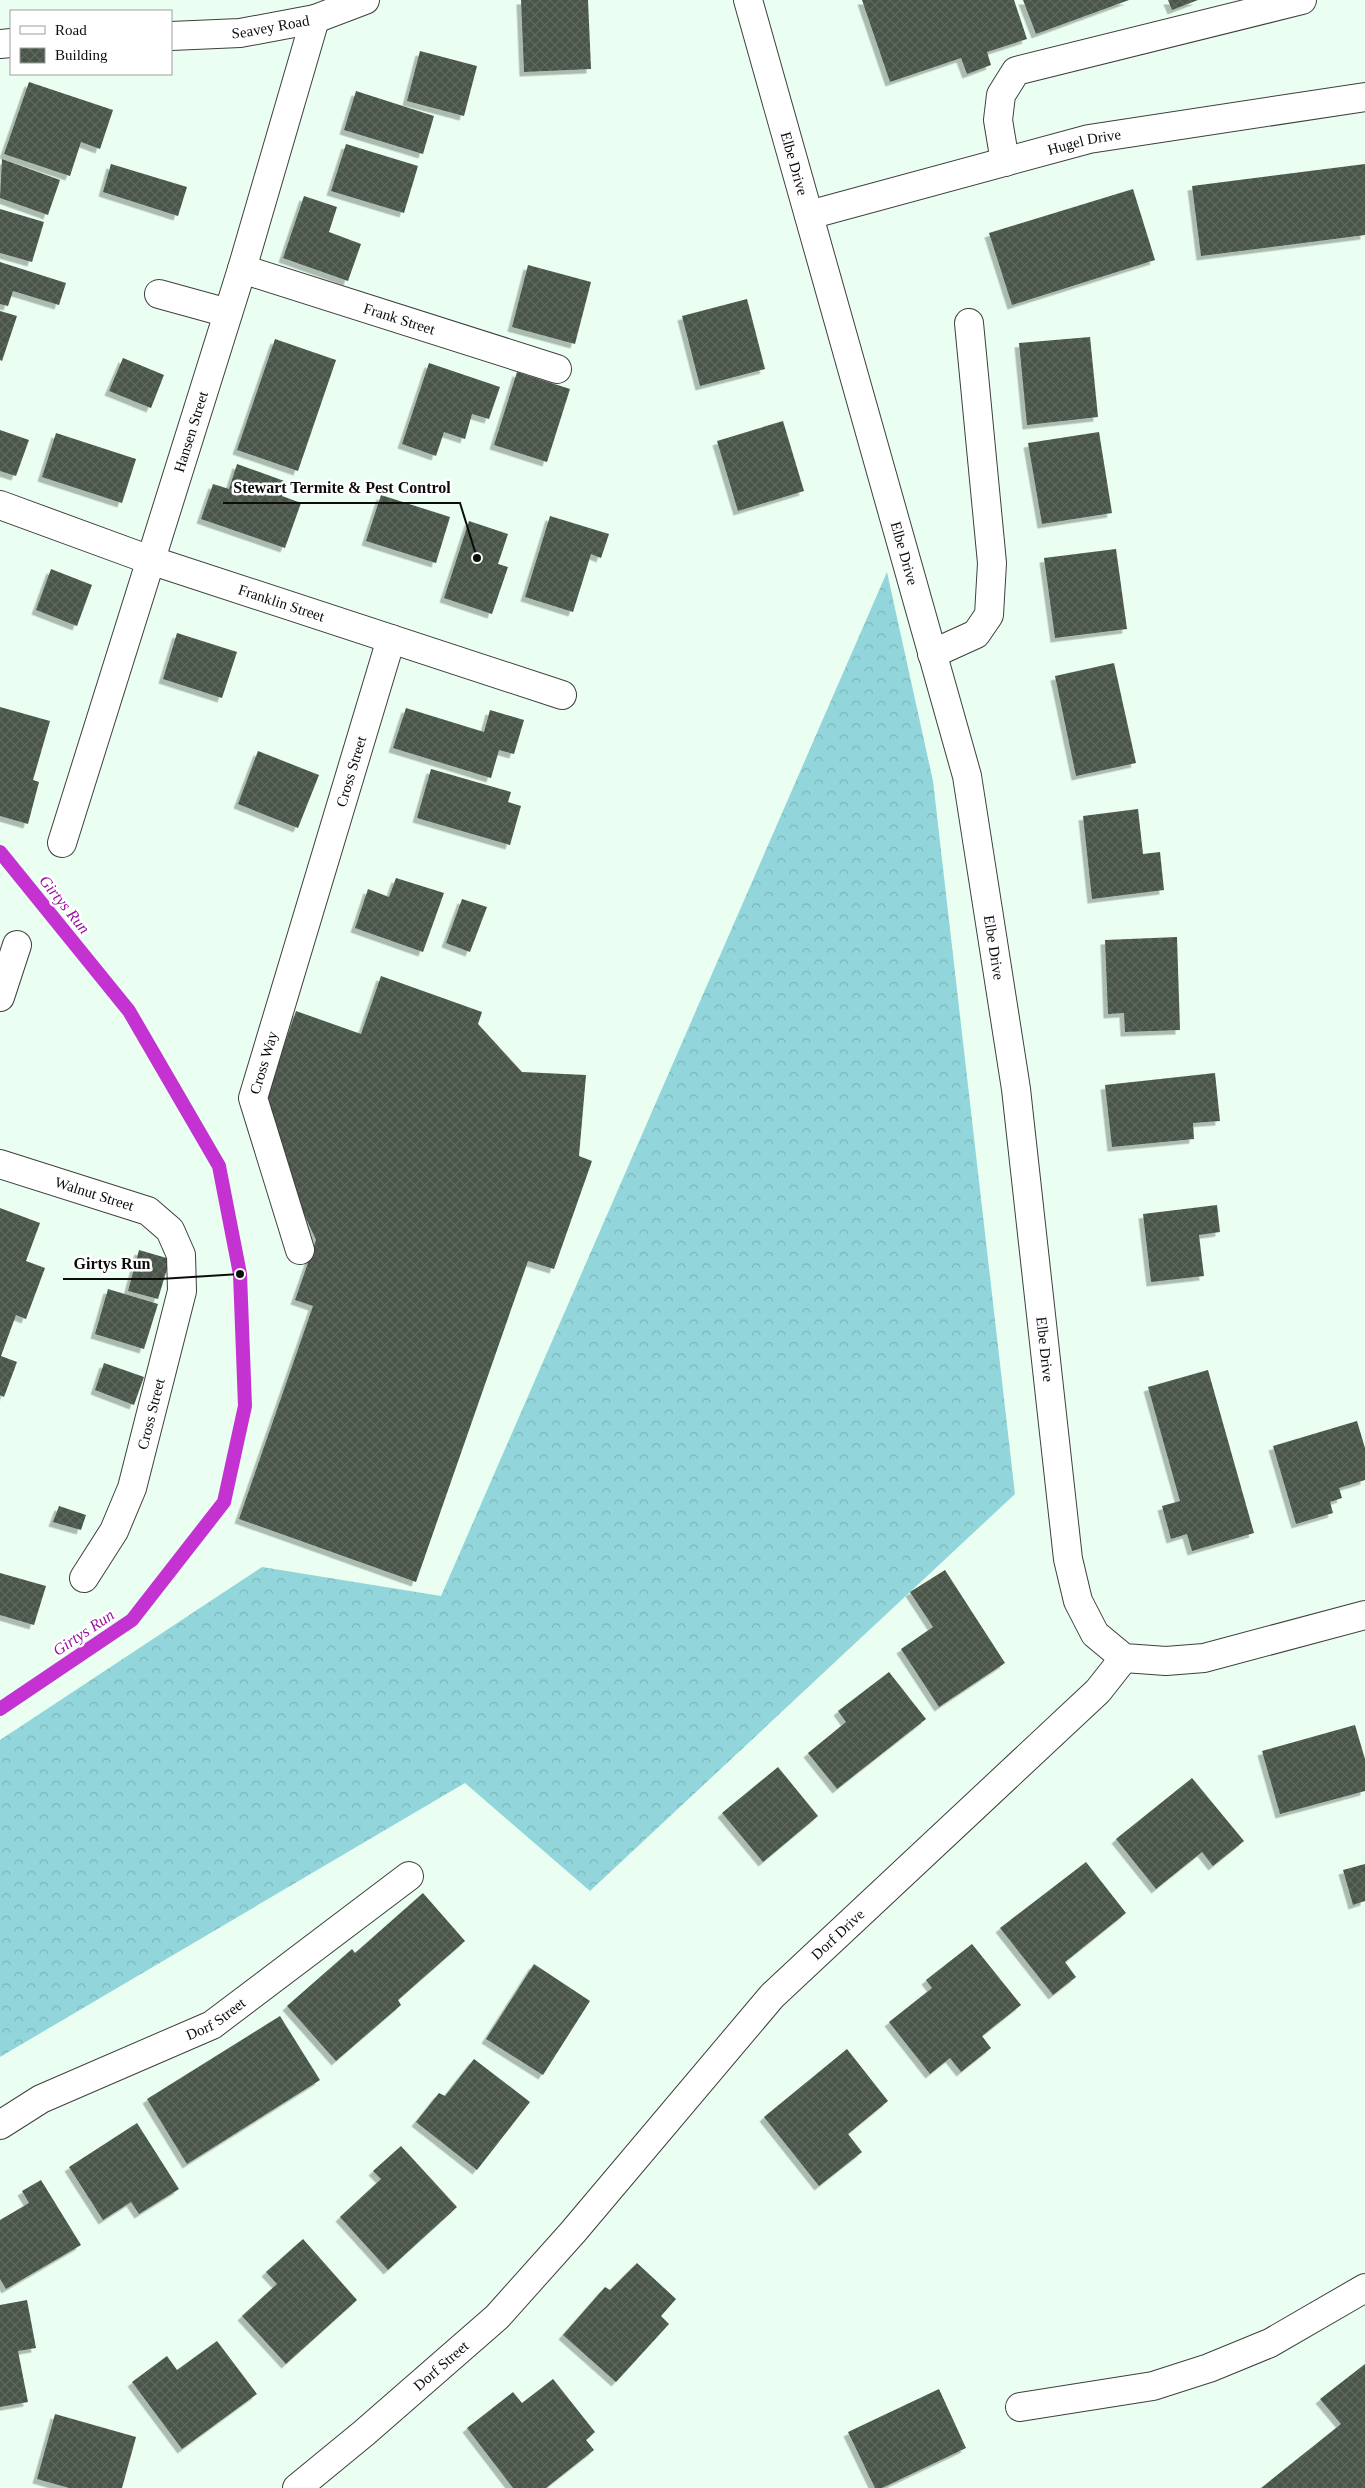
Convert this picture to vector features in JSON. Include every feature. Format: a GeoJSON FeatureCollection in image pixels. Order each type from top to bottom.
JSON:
{"type":"FeatureCollection","features":[{"type":"Feature","properties":{"kind":"street","name":"Seavey Road"},"geometry":{"type":"LineString","coordinates":[[172,36],[240,33],[315,19],[365,0]]}},
{"type":"Feature","properties":{"kind":"street","name":"Elbe Drive"},"geometry":{"type":"LineString","coordinates":[[748,0],[967,776],[1016,1089],[1068,1559],[1078,1601],[1095,1634],[1124,1658]]}},
{"type":"Feature","properties":{"kind":"street"},"geometry":{"type":"LineString","coordinates":[[1005,162],[998,120],[1001,95],[1016,71],[1302,0]]}},
{"type":"Feature","properties":{"kind":"street","name":"Hansen Street"},"geometry":{"type":"LineString","coordinates":[[62,843],[242,269],[315,19]]}},
{"type":"Feature","properties":{"kind":"street","name":"Hugel Drive"},"geometry":{"type":"LineString","coordinates":[[809,215],[1089,139],[1365,97]]}},
{"type":"Feature","properties":{"kind":"street","name":"Frank Street"},"geometry":{"type":"LineString","coordinates":[[242,269],[557,369]]}},
{"type":"Feature","properties":{"kind":"street"},"geometry":{"type":"LineString","coordinates":[[159,294],[228,313]]}},
{"type":"Feature","properties":{"kind":"street"},"geometry":{"type":"LineString","coordinates":[[932,654],[976,634],[989,615],[992,563],[969,323]]}},
{"type":"Feature","properties":{"kind":"street","name":"Franklin Street"},"geometry":{"type":"LineString","coordinates":[[0,505],[150,560],[562,695]]}},
{"type":"Feature","properties":{"kind":"street","name":"Cross Street"},"geometry":{"type":"LineString","coordinates":[[310,904],[391,639]]}},
{"type":"Feature","properties":{"kind":"street","name":"Cross Way"},"geometry":{"type":"LineString","coordinates":[[300,1250],[253,1098],[310,904]]}},
{"type":"Feature","properties":{"kind":"street"},"geometry":{"type":"LineString","coordinates":[[0,997],[17,945]]}},
{"type":"Feature","properties":{"kind":"street","name":"Walnut Street"},"geometry":{"type":"LineString","coordinates":[[0,1164],[148,1211],[170,1230],[175,1241]]}},
{"type":"Feature","properties":{"kind":"street","name":"Cross Street"},"geometry":{"type":"LineString","coordinates":[[84,1578],[114,1531],[132,1488],[182,1290],[181,1255],[175,1241]]}},
{"type":"Feature","properties":{"kind":"street"},"geometry":{"type":"LineString","coordinates":[[1124,1658],[1166,1661],[1204,1658],[1365,1615]]}},
{"type":"Feature","properties":{"kind":"street","name":"Dorf Drive"},"geometry":{"type":"LineString","coordinates":[[573,2232],[772,1996],[1098,1691],[1124,1658]]}},
{"type":"Feature","properties":{"kind":"street","name":"Dorf Street"},"geometry":{"type":"LineString","coordinates":[[0,2125],[41,2099],[212,2025],[409,1876]]}},
{"type":"Feature","properties":{"kind":"street","name":"Dorf Street"},"geometry":{"type":"LineString","coordinates":[[297,2488],[364,2433],[497,2317],[573,2232]]}},
{"type":"Feature","properties":{"kind":"street"},"geometry":{"type":"LineString","coordinates":[[1020,2407],[1153,2386],[1209,2368],[1270,2342],[1365,2288]]}},
{"type":"Feature","properties":{"kind":"green space"},"geometry":{"type":"Polygon","coordinates":[[[887,572],[933,781],[1015,1494],[590,1891],[465,1783],[0,2057],[0,1740],[262,1567],[441,1596],[887,572]]]}},
{"type":"Feature","properties":{"kind":"building"},"geometry":{"type":"Polygon","coordinates":[[[521,0],[588,0],[591,69],[524,72],[521,0]]]}},
{"type":"Feature","properties":{"kind":"building"},"geometry":{"type":"Polygon","coordinates":[[[862,0],[1014,0],[1027,39],[987,52],[991,65],[967,74],[961,58],[890,82],[862,0]]]}},
{"type":"Feature","properties":{"kind":"building"},"geometry":{"type":"Polygon","coordinates":[[[1023,0],[1129,0],[1036,34],[1023,0]]]}},
{"type":"Feature","properties":{"kind":"building"},"geometry":{"type":"Polygon","coordinates":[[[1168,0],[1198,0],[1172,10],[1168,0]]]}},
{"type":"Feature","properties":{"kind":"building"},"geometry":{"type":"Polygon","coordinates":[[[420,51],[477,66],[464,116],[407,101],[420,51]]]}},
{"type":"Feature","properties":{"kind":"building"},"geometry":{"type":"Polygon","coordinates":[[[29,82],[113,110],[100,149],[81,142],[70,176],[4,154],[29,82]]]}},
{"type":"Feature","properties":{"kind":"building"},"geometry":{"type":"Polygon","coordinates":[[[356,91],[434,116],[423,154],[344,130],[356,91]]]}},
{"type":"Feature","properties":{"kind":"building"},"geometry":{"type":"Polygon","coordinates":[[[346,144],[418,166],[404,213],[331,191],[346,144]]]}},
{"type":"Feature","properties":{"kind":"building"},"geometry":{"type":"Polygon","coordinates":[[[2,159],[60,180],[48,215],[0,198],[2,159]]]}},
{"type":"Feature","properties":{"kind":"building"},"geometry":{"type":"Polygon","coordinates":[[[111,164],[187,187],[178,216],[103,192],[111,164]]]}},
{"type":"Feature","properties":{"kind":"building"},"geometry":{"type":"Polygon","coordinates":[[[1365,164],[1365,235],[1201,256],[1192,186],[1365,164]]]}},
{"type":"Feature","properties":{"kind":"building"},"geometry":{"type":"Polygon","coordinates":[[[1133,189],[1155,260],[1012,305],[989,233],[1133,189]]]}},
{"type":"Feature","properties":{"kind":"building"},"geometry":{"type":"Polygon","coordinates":[[[304,196],[337,207],[329,232],[361,244],[348,281],[283,258],[304,196]]]}},
{"type":"Feature","properties":{"kind":"building"},"geometry":{"type":"Polygon","coordinates":[[[0,209],[44,222],[32,262],[0,253],[0,209]]]}},
{"type":"Feature","properties":{"kind":"building"},"geometry":{"type":"Polygon","coordinates":[[[0,262],[66,283],[59,305],[13,291],[8,306],[0,304],[0,262]]]}},
{"type":"Feature","properties":{"kind":"building"},"geometry":{"type":"Polygon","coordinates":[[[528,265],[591,282],[575,344],[512,327],[528,265]]]}},
{"type":"Feature","properties":{"kind":"building"},"geometry":{"type":"Polygon","coordinates":[[[747,299],[765,369],[700,386],[682,316],[747,299]]]}},
{"type":"Feature","properties":{"kind":"building"},"geometry":{"type":"Polygon","coordinates":[[[0,311],[17,316],[2,361],[0,360],[0,311]]]}},
{"type":"Feature","properties":{"kind":"building"},"geometry":{"type":"Polygon","coordinates":[[[1090,337],[1098,417],[1027,425],[1019,343],[1090,337]]]}},
{"type":"Feature","properties":{"kind":"building"},"geometry":{"type":"Polygon","coordinates":[[[275,339],[336,360],[298,471],[237,450],[275,339]]]}},
{"type":"Feature","properties":{"kind":"building"},"geometry":{"type":"Polygon","coordinates":[[[123,358],[164,375],[151,408],[109,391],[123,358]]]}},
{"type":"Feature","properties":{"kind":"building"},"geometry":{"type":"Polygon","coordinates":[[[429,363],[500,387],[489,419],[472,414],[465,439],[444,432],[436,456],[402,444],[429,363]]]}},
{"type":"Feature","properties":{"kind":"building"},"geometry":{"type":"Polygon","coordinates":[[[517,372],[570,389],[547,462],[494,445],[517,372]]]}},
{"type":"Feature","properties":{"kind":"building"},"geometry":{"type":"Polygon","coordinates":[[[783,421],[804,491],[738,511],[717,441],[783,421]]]}},
{"type":"Feature","properties":{"kind":"building"},"geometry":{"type":"Polygon","coordinates":[[[0,430],[29,440],[16,476],[0,471],[0,430]]]}},
{"type":"Feature","properties":{"kind":"building"},"geometry":{"type":"Polygon","coordinates":[[[1099,432],[1112,513],[1042,524],[1028,443],[1099,432]]]}},
{"type":"Feature","properties":{"kind":"building"},"geometry":{"type":"Polygon","coordinates":[[[56,433],[136,459],[122,503],[42,477],[56,433]]]}},
{"type":"Feature","properties":{"kind":"building"},"geometry":{"type":"Polygon","coordinates":[[[237,464],[287,482],[282,496],[301,503],[285,548],[201,519],[213,484],[229,489],[237,464]]]}},
{"type":"Feature","properties":{"kind":"building"},"geometry":{"type":"Polygon","coordinates":[[[381,495],[450,517],[436,563],[366,541],[381,495]]]}},
{"type":"Feature","properties":{"kind":"building"},"geometry":{"type":"Polygon","coordinates":[[[550,516],[609,534],[601,558],[591,554],[573,612],[525,597],[550,516]]]}},
{"type":"Feature","properties":{"kind":"building"},"geometry":{"type":"Polygon","coordinates":[[[469,521],[508,534],[498,564],[508,567],[492,614],[444,598],[469,521]]]}},
{"type":"Feature","properties":{"kind":"building"},"geometry":{"type":"Polygon","coordinates":[[[1116,549],[1127,629],[1055,638],[1044,558],[1116,549]]]}},
{"type":"Feature","properties":{"kind":"building"},"geometry":{"type":"Polygon","coordinates":[[[51,569],[92,585],[77,626],[36,610],[51,569]]]}},
{"type":"Feature","properties":{"kind":"building"},"geometry":{"type":"Polygon","coordinates":[[[177,633],[237,652],[222,698],[163,679],[177,633]]]}},
{"type":"Feature","properties":{"kind":"building"},"geometry":{"type":"Polygon","coordinates":[[[1114,663],[1136,763],[1076,776],[1055,676],[1114,663]]]}},
{"type":"Feature","properties":{"kind":"building"},"geometry":{"type":"Polygon","coordinates":[[[0,707],[50,721],[33,780],[39,782],[28,824],[0,816],[0,707]]]}},
{"type":"Feature","properties":{"kind":"building"},"geometry":{"type":"Polygon","coordinates":[[[406,708],[484,732],[490,710],[524,720],[514,754],[499,750],[491,778],[393,748],[406,708]]]}},
{"type":"Feature","properties":{"kind":"building"},"geometry":{"type":"Polygon","coordinates":[[[258,751],[319,775],[298,828],[238,804],[258,751]]]}},
{"type":"Feature","properties":{"kind":"building"},"geometry":{"type":"Polygon","coordinates":[[[431,769],[511,792],[508,802],[521,806],[510,845],[417,818],[431,769]]]}},
{"type":"Feature","properties":{"kind":"building"},"geometry":{"type":"Polygon","coordinates":[[[1138,809],[1143,854],[1160,852],[1164,890],[1092,899],[1083,816],[1138,809]]]}},
{"type":"Feature","properties":{"kind":"building"},"geometry":{"type":"Polygon","coordinates":[[[396,878],[444,893],[423,952],[355,928],[368,889],[389,897],[396,878]]]}},
{"type":"Feature","properties":{"kind":"building"},"geometry":{"type":"Polygon","coordinates":[[[462,899],[487,907],[470,952],[446,943],[462,899]]]}},
{"type":"Feature","properties":{"kind":"building"},"geometry":{"type":"Polygon","coordinates":[[[1177,937],[1180,1030],[1125,1032],[1124,1013],[1108,1014],[1105,940],[1177,937]]]}},
{"type":"Feature","properties":{"kind":"building"},"geometry":{"type":"Polygon","coordinates":[[[381,976],[482,1012],[478,1024],[522,1072],[586,1075],[579,1156],[592,1161],[554,1269],[528,1261],[416,1582],[239,1519],[313,1306],[295,1300],[316,1240],[259,1117],[296,1011],[361,1034],[381,976]]]}},
{"type":"Feature","properties":{"kind":"building"},"geometry":{"type":"Polygon","coordinates":[[[1215,1073],[1220,1121],[1193,1123],[1194,1139],[1112,1147],[1105,1085],[1215,1073]]]}},
{"type":"Feature","properties":{"kind":"building"},"geometry":{"type":"Polygon","coordinates":[[[1217,1205],[1220,1232],[1199,1235],[1204,1276],[1151,1282],[1143,1214],[1217,1205]]]}},
{"type":"Feature","properties":{"kind":"building"},"geometry":{"type":"Polygon","coordinates":[[[0,1208],[40,1223],[26,1261],[45,1268],[26,1319],[16,1315],[1,1356],[17,1362],[4,1397],[0,1395],[0,1208]]]}},
{"type":"Feature","properties":{"kind":"building"},"geometry":{"type":"Polygon","coordinates":[[[139,1250],[170,1259],[158,1299],[128,1291],[139,1250]]]}},
{"type":"Feature","properties":{"kind":"building"},"geometry":{"type":"Polygon","coordinates":[[[108,1289],[158,1304],[144,1349],[95,1334],[108,1289]]]}},
{"type":"Feature","properties":{"kind":"building"},"geometry":{"type":"Polygon","coordinates":[[[104,1363],[144,1377],[134,1405],[95,1390],[104,1363]]]}},
{"type":"Feature","properties":{"kind":"building"},"geometry":{"type":"Polygon","coordinates":[[[1208,1370],[1254,1533],[1192,1551],[1187,1534],[1171,1539],[1162,1506],[1180,1501],[1148,1387],[1208,1370]]]}},
{"type":"Feature","properties":{"kind":"building"},"geometry":{"type":"Polygon","coordinates":[[[1357,1421],[1365,1448],[1365,1480],[1339,1488],[1342,1498],[1330,1502],[1333,1513],[1296,1524],[1273,1446],[1357,1421]]]}},
{"type":"Feature","properties":{"kind":"building"},"geometry":{"type":"Polygon","coordinates":[[[59,1506],[86,1515],[81,1530],[53,1522],[59,1506]]]}},
{"type":"Feature","properties":{"kind":"building"},"geometry":{"type":"Polygon","coordinates":[[[945,1570],[1005,1663],[939,1707],[901,1649],[933,1627],[910,1592],[945,1570]]]}},
{"type":"Feature","properties":{"kind":"building"},"geometry":{"type":"Polygon","coordinates":[[[0,1573],[46,1586],[34,1625],[0,1615],[0,1573]]]}},
{"type":"Feature","properties":{"kind":"building"},"geometry":{"type":"Polygon","coordinates":[[[889,1672],[926,1719],[837,1789],[808,1753],[846,1722],[838,1711],[889,1672]]]}},
{"type":"Feature","properties":{"kind":"building"},"geometry":{"type":"Polygon","coordinates":[[[1355,1725],[1365,1759],[1365,1791],[1280,1814],[1262,1751],[1355,1725]]]}},
{"type":"Feature","properties":{"kind":"building"},"geometry":{"type":"Polygon","coordinates":[[[778,1767],[818,1816],[763,1862],[722,1813],[778,1767]]]}},
{"type":"Feature","properties":{"kind":"building"},"geometry":{"type":"Polygon","coordinates":[[[1192,1778],[1244,1841],[1213,1866],[1202,1852],[1156,1889],[1116,1839],[1192,1778]]]}},
{"type":"Feature","properties":{"kind":"building"},"geometry":{"type":"Polygon","coordinates":[[[1086,1862],[1126,1913],[1065,1962],[1076,1977],[1053,1995],[1000,1928],[1086,1862]]]}},
{"type":"Feature","properties":{"kind":"building"},"geometry":{"type":"Polygon","coordinates":[[[1365,1864],[1365,1901],[1353,1905],[1343,1870],[1365,1864]]]}},
{"type":"Feature","properties":{"kind":"building"},"geometry":{"type":"Polygon","coordinates":[[[423,1893],[465,1941],[398,2000],[401,2005],[336,2061],[287,2006],[352,1949],[355,1953],[423,1893]]]}},
{"type":"Feature","properties":{"kind":"building"},"geometry":{"type":"Polygon","coordinates":[[[972,1944],[1021,2005],[982,2036],[991,2048],[961,2072],[950,2058],[930,2074],[889,2022],[932,1988],[926,1980],[972,1944]]]}},
{"type":"Feature","properties":{"kind":"building"},"geometry":{"type":"Polygon","coordinates":[[[534,1964],[590,2001],[543,2075],[486,2039],[534,1964]]]}},
{"type":"Feature","properties":{"kind":"building"},"geometry":{"type":"Polygon","coordinates":[[[280,2016],[320,2080],[187,2164],[147,2099],[280,2016]]]}},
{"type":"Feature","properties":{"kind":"building"},"geometry":{"type":"Polygon","coordinates":[[[847,2049],[888,2101],[848,2134],[862,2152],[819,2186],[764,2117],[847,2049]]]}},
{"type":"Feature","properties":{"kind":"building"},"geometry":{"type":"Polygon","coordinates":[[[474,2059],[530,2102],[477,2170],[416,2122],[439,2093],[445,2096],[474,2059]]]}},
{"type":"Feature","properties":{"kind":"building"},"geometry":{"type":"Polygon","coordinates":[[[137,2123],[179,2189],[139,2214],[131,2202],[103,2220],[69,2167],[137,2123]]]}},
{"type":"Feature","properties":{"kind":"building"},"geometry":{"type":"Polygon","coordinates":[[[401,2146],[457,2207],[388,2270],[340,2217],[381,2179],[373,2171],[401,2146]]]}},
{"type":"Feature","properties":{"kind":"building"},"geometry":{"type":"Polygon","coordinates":[[[41,2180],[81,2245],[6,2289],[0,2279],[0,2220],[29,2203],[22,2191],[41,2180]]]}},
{"type":"Feature","properties":{"kind":"building"},"geometry":{"type":"Polygon","coordinates":[[[303,2239],[357,2300],[286,2364],[242,2316],[277,2284],[266,2272],[303,2239]]]}},
{"type":"Feature","properties":{"kind":"building"},"geometry":{"type":"Polygon","coordinates":[[[637,2263],[676,2299],[661,2316],[669,2324],[616,2382],[563,2335],[605,2287],[610,2290],[637,2263]]]}},
{"type":"Feature","properties":{"kind":"building"},"geometry":{"type":"Polygon","coordinates":[[[27,2300],[36,2348],[18,2351],[28,2402],[0,2407],[0,2305],[27,2300]]]}},
{"type":"Feature","properties":{"kind":"building"},"geometry":{"type":"Polygon","coordinates":[[[217,2341],[257,2394],[182,2449],[132,2382],[167,2356],[177,2370],[217,2341]]]}},
{"type":"Feature","properties":{"kind":"building"},"geometry":{"type":"Polygon","coordinates":[[[1365,2364],[1365,2488],[1261,2488],[1341,2424],[1320,2399],[1365,2364]]]}},
{"type":"Feature","properties":{"kind":"building"},"geometry":{"type":"Polygon","coordinates":[[[553,2379],[595,2432],[586,2440],[594,2450],[546,2488],[513,2488],[467,2428],[513,2392],[522,2403],[553,2379]]]}},
{"type":"Feature","properties":{"kind":"building"},"geometry":{"type":"Polygon","coordinates":[[[939,2389],[966,2448],[882,2488],[875,2488],[848,2432],[939,2389]]]}},
{"type":"Feature","properties":{"kind":"building"},"geometry":{"type":"Polygon","coordinates":[[[55,2414],[136,2437],[122,2488],[69,2488],[37,2479],[55,2414]]]}},
{"type":"Feature","properties":{"kind":"waterway","name":"Girtys Run"},"geometry":{"type":"LineString","coordinates":[[0,852],[129,1011],[219,1166],[240,1274],[245,1406],[224,1502],[132,1620],[0,1709]]}},
{"type":"Feature","properties":{"kind":"place","name":"Stewart Termite & Pest Control"},"geometry":{"type":"Point","coordinates":[477,558]}},
{"type":"Feature","properties":{"kind":"place","name":"Girtys Run"},"geometry":{"type":"Point","coordinates":[240,1274]}}]}
